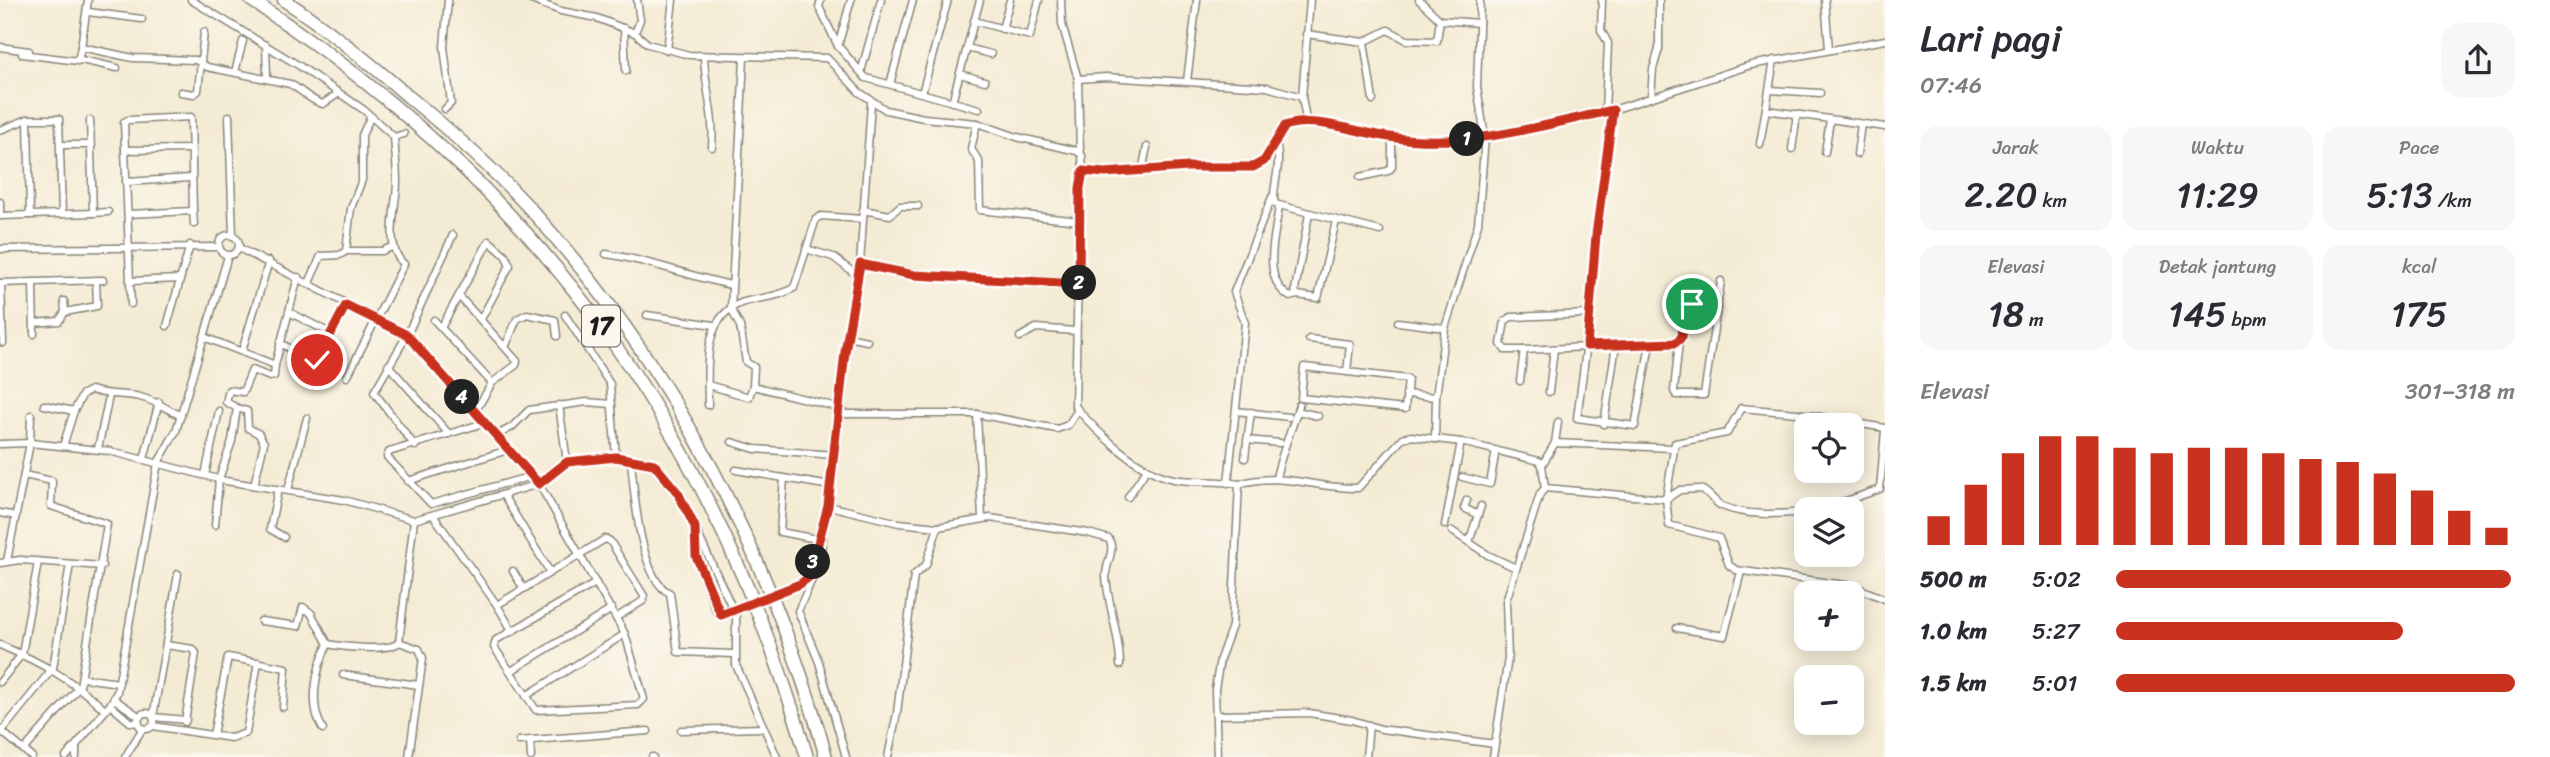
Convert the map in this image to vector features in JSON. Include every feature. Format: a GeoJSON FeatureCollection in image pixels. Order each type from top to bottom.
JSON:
{"type":"FeatureCollection","features":[{"type":"Feature","properties":{"kind":"highway","name":"17"},"geometry":{"type":"LineString","coordinates":[[251,0],[348,65],[462,164],[521,224],[584,302],[664,416],[708,498],[751,592],[788,693],[807,757]]}},
{"type":"Feature","properties":{"kind":"highway","name":"17"},"geometry":{"type":"LineString","coordinates":[[284,0],[358,53],[476,153],[534,213],[596,290],[678,407],[724,492],[766,581],[805,683],[826,757]]}},
{"type":"Feature","properties":{"kind":"street"},"geometry":{"type":"LineString","coordinates":[[78,61],[88,0]]}},
{"type":"Feature","properties":{"kind":"street"},"geometry":{"type":"LineString","coordinates":[[191,0],[340,93],[394,137],[397,181],[394,246],[397,256],[404,264],[347,377]]}},
{"type":"Feature","properties":{"kind":"street"},"geometry":{"type":"LineString","coordinates":[[445,109],[451,103],[444,47],[448,0]]}},
{"type":"Feature","properties":{"kind":"street"},"geometry":{"type":"LineString","coordinates":[[635,33],[640,20],[637,0]]}},
{"type":"Feature","properties":{"kind":"street"},"geometry":{"type":"LineString","coordinates":[[667,50],[673,0]]}},
{"type":"Feature","properties":{"kind":"street"},"geometry":{"type":"LineString","coordinates":[[821,0],[819,6],[838,46],[866,78],[979,109]]}},
{"type":"Feature","properties":{"kind":"street"},"geometry":{"type":"LineString","coordinates":[[838,46],[851,0]]}},
{"type":"Feature","properties":{"kind":"street"},"geometry":{"type":"LineString","coordinates":[[861,72],[881,0]]}},
{"type":"Feature","properties":{"kind":"street"},"geometry":{"type":"LineString","coordinates":[[890,85],[914,0]]}},
{"type":"Feature","properties":{"kind":"street"},"geometry":{"type":"LineString","coordinates":[[922,93],[948,0]]}},
{"type":"Feature","properties":{"kind":"street"},"geometry":{"type":"LineString","coordinates":[[952,102],[980,0]]}},
{"type":"Feature","properties":{"kind":"street"},"geometry":{"type":"LineString","coordinates":[[1002,29],[1010,0]]}},
{"type":"Feature","properties":{"kind":"street"},"geometry":{"type":"LineString","coordinates":[[974,21],[1030,36],[1039,0]]}},
{"type":"Feature","properties":{"kind":"street"},"geometry":{"type":"LineString","coordinates":[[1061,0],[1062,24],[1078,79],[1083,171],[1073,397],[1078,410],[1147,470],[1173,479],[1239,484],[1276,478],[1358,488],[1404,438],[1461,442],[1542,465]]}},
{"type":"Feature","properties":{"kind":"street"},"geometry":{"type":"LineString","coordinates":[[1187,81],[1197,0]]}},
{"type":"Feature","properties":{"kind":"street"},"geometry":{"type":"LineString","coordinates":[[1306,120],[1302,97],[1310,0]]}},
{"type":"Feature","properties":{"kind":"street"},"geometry":{"type":"LineString","coordinates":[[1419,0],[1440,20],[1479,23]]}},
{"type":"Feature","properties":{"kind":"street"},"geometry":{"type":"LineString","coordinates":[[1436,439],[1436,397],[1445,328],[1478,224],[1485,137],[1477,87],[1480,0]]}},
{"type":"Feature","properties":{"kind":"street"},"geometry":{"type":"LineString","coordinates":[[1602,0],[1600,22],[1608,43],[1609,68],[1605,112]]}},
{"type":"Feature","properties":{"kind":"street"},"geometry":{"type":"LineString","coordinates":[[1651,97],[1653,69],[1659,49],[1659,0]]}},
{"type":"Feature","properties":{"kind":"street"},"geometry":{"type":"LineString","coordinates":[[1825,0],[1829,49]]}},
{"type":"Feature","properties":{"kind":"street"},"geometry":{"type":"LineString","coordinates":[[536,1],[597,18],[635,33],[648,44],[667,50],[704,57],[827,58],[871,103],[897,113],[978,123],[1017,137],[1080,152]]}},
{"type":"Feature","properties":{"kind":"street"},"geometry":{"type":"LineString","coordinates":[[88,12],[142,19]]}},
{"type":"Feature","properties":{"kind":"street"},"geometry":{"type":"LineString","coordinates":[[1306,34],[1364,42],[1388,30],[1407,40],[1437,41],[1440,20]]}},
{"type":"Feature","properties":{"kind":"street"},"geometry":{"type":"LineString","coordinates":[[624,29],[625,71]]}},
{"type":"Feature","properties":{"kind":"street"},"geometry":{"type":"LineString","coordinates":[[181,92],[196,93],[203,66],[204,32]]}},
{"type":"Feature","properties":{"kind":"street"},"geometry":{"type":"LineString","coordinates":[[1083,171],[1253,167],[1264,161],[1285,126],[1306,120],[1392,138],[1438,141],[1485,137],[1613,110],[1774,60],[1885,40]]}},
{"type":"Feature","properties":{"kind":"street"},"geometry":{"type":"LineString","coordinates":[[236,72],[243,41]]}},
{"type":"Feature","properties":{"kind":"street"},"geometry":{"type":"LineString","coordinates":[[1364,42],[1373,100]]}},
{"type":"Feature","properties":{"kind":"street"},"geometry":{"type":"LineString","coordinates":[[265,45],[267,78]]}},
{"type":"Feature","properties":{"kind":"street"},"geometry":{"type":"LineString","coordinates":[[0,47],[51,53],[117,68],[22,54]]}},
{"type":"Feature","properties":{"kind":"street"},"geometry":{"type":"LineString","coordinates":[[81,47],[133,58],[196,60],[203,66],[290,84],[302,89],[313,102],[323,104],[340,93]]}},
{"type":"Feature","properties":{"kind":"street"},"geometry":{"type":"LineString","coordinates":[[967,48],[991,54]]}},
{"type":"Feature","properties":{"kind":"street"},"geometry":{"type":"LineString","coordinates":[[704,57],[705,86],[715,124],[712,147]]}},
{"type":"Feature","properties":{"kind":"street"},"geometry":{"type":"LineString","coordinates":[[708,384],[749,397],[753,386],[754,367],[746,362],[740,326],[731,309],[744,58]]}},
{"type":"Feature","properties":{"kind":"street"},"geometry":{"type":"LineString","coordinates":[[1760,144],[1774,60]]}},
{"type":"Feature","properties":{"kind":"street"},"geometry":{"type":"LineString","coordinates":[[960,75],[985,81]]}},
{"type":"Feature","properties":{"kind":"street"},"geometry":{"type":"LineString","coordinates":[[1078,79],[1106,77],[1267,87],[1302,97]]}},
{"type":"Feature","properties":{"kind":"street"},"geometry":{"type":"LineString","coordinates":[[1769,90],[1821,93]]}},
{"type":"Feature","properties":{"kind":"street"},"geometry":{"type":"LineString","coordinates":[[695,527],[696,556],[716,611],[727,614],[800,584],[809,577],[828,506],[841,411],[848,337],[860,264],[871,103]]}},
{"type":"Feature","properties":{"kind":"street"},"geometry":{"type":"LineString","coordinates":[[1613,110],[1596,235],[1587,346],[1576,415],[1579,419],[1635,426],[1650,344]]}},
{"type":"Feature","properties":{"kind":"street"},"geometry":{"type":"LineString","coordinates":[[1766,110],[1885,127]]}},
{"type":"Feature","properties":{"kind":"street"},"geometry":{"type":"LineString","coordinates":[[1792,149],[1797,114]]}},
{"type":"Feature","properties":{"kind":"street"},"geometry":{"type":"LineString","coordinates":[[229,116],[233,236],[239,248],[269,261],[346,305],[407,335],[539,484],[617,617],[625,634],[643,696],[641,704],[534,709]]}},
{"type":"Feature","properties":{"kind":"street"},"geometry":{"type":"LineString","coordinates":[[346,251],[351,208],[362,180],[362,135],[371,116]]}},
{"type":"Feature","properties":{"kind":"street"},"geometry":{"type":"LineString","coordinates":[[131,304],[125,120],[189,117],[194,224]]}},
{"type":"Feature","properties":{"kind":"street"},"geometry":{"type":"LineString","coordinates":[[28,119],[30,215]]}},
{"type":"Feature","properties":{"kind":"street"},"geometry":{"type":"LineString","coordinates":[[0,130],[28,119],[59,119],[62,214]]}},
{"type":"Feature","properties":{"kind":"street"},"geometry":{"type":"LineString","coordinates":[[90,120],[93,213]]}},
{"type":"Feature","properties":{"kind":"street"},"geometry":{"type":"LineString","coordinates":[[1825,152],[1830,120]]}},
{"type":"Feature","properties":{"kind":"street"},"geometry":{"type":"LineString","coordinates":[[978,123],[971,149],[979,161],[980,209],[1079,221]]}},
{"type":"Feature","properties":{"kind":"street"},"geometry":{"type":"LineString","coordinates":[[1857,154],[1861,124]]}},
{"type":"Feature","properties":{"kind":"street"},"geometry":{"type":"LineString","coordinates":[[394,137],[404,134]]}},
{"type":"Feature","properties":{"kind":"street"},"geometry":{"type":"LineString","coordinates":[[1360,177],[1388,171],[1392,167],[1392,138]]}},
{"type":"Feature","properties":{"kind":"street"},"geometry":{"type":"LineString","coordinates":[[1228,483],[1245,323],[1234,292],[1278,183],[1280,155],[1275,141]]}},
{"type":"Feature","properties":{"kind":"street"},"geometry":{"type":"LineString","coordinates":[[61,145],[92,145]]}},
{"type":"Feature","properties":{"kind":"street"},"geometry":{"type":"LineString","coordinates":[[1142,171],[1147,148]]}},
{"type":"Feature","properties":{"kind":"street"},"geometry":{"type":"LineString","coordinates":[[125,150],[191,149]]}},
{"type":"Feature","properties":{"kind":"street"},"geometry":{"type":"LineString","coordinates":[[126,182],[191,178]]}},
{"type":"Feature","properties":{"kind":"street"},"geometry":{"type":"LineString","coordinates":[[1272,197],[1275,204],[1380,231]]}},
{"type":"Feature","properties":{"kind":"street"},"geometry":{"type":"LineString","coordinates":[[0,202],[0,216],[108,212]]}},
{"type":"Feature","properties":{"kind":"street"},"geometry":{"type":"LineString","coordinates":[[1279,205],[1272,276],[1283,293],[1290,297],[1297,295],[1318,298],[1336,221]]}},
{"type":"Feature","properties":{"kind":"street"},"geometry":{"type":"LineString","coordinates":[[863,210],[890,215],[900,206],[918,206]]}},
{"type":"Feature","properties":{"kind":"street"},"geometry":{"type":"LineString","coordinates":[[128,214],[193,211]]}},
{"type":"Feature","properties":{"kind":"street"},"geometry":{"type":"LineString","coordinates":[[1297,295],[1295,290],[1309,214]]}},
{"type":"Feature","properties":{"kind":"street"},"geometry":{"type":"LineString","coordinates":[[708,405],[714,325],[721,314],[793,288],[813,225],[821,216],[862,219]]}},
{"type":"Feature","properties":{"kind":"street"},"geometry":{"type":"LineString","coordinates":[[415,446],[374,392],[407,335],[453,235]]}},
{"type":"Feature","properties":{"kind":"street"},"geometry":{"type":"LineString","coordinates":[[219,247],[226,236],[233,236]]}},
{"type":"Feature","properties":{"kind":"street"},"geometry":{"type":"LineString","coordinates":[[442,327],[489,240],[505,255],[510,265],[481,319]]}},
{"type":"Feature","properties":{"kind":"street"},"geometry":{"type":"LineString","coordinates":[[167,326],[190,245]]}},
{"type":"Feature","properties":{"kind":"street"},"geometry":{"type":"LineString","coordinates":[[0,249],[190,245],[219,247],[228,256]]}},
{"type":"Feature","properties":{"kind":"street"},"geometry":{"type":"LineString","coordinates":[[310,283],[321,256],[340,255],[346,251],[382,251],[394,246]]}},
{"type":"Feature","properties":{"kind":"street"},"geometry":{"type":"LineString","coordinates":[[228,256],[235,254],[239,248]]}},
{"type":"Feature","properties":{"kind":"street"},"geometry":{"type":"LineString","coordinates":[[806,249],[833,257],[858,276]]}},
{"type":"Feature","properties":{"kind":"street"},"geometry":{"type":"LineString","coordinates":[[606,254],[645,260],[694,277],[731,285]]}},
{"type":"Feature","properties":{"kind":"street"},"geometry":{"type":"LineString","coordinates":[[66,757],[110,705],[119,683],[158,463],[181,416],[228,256]]}},
{"type":"Feature","properties":{"kind":"street"},"geometry":{"type":"LineString","coordinates":[[242,351],[269,261]]}},
{"type":"Feature","properties":{"kind":"street"},"geometry":{"type":"LineString","coordinates":[[860,264],[914,275],[1079,284]]}},
{"type":"Feature","properties":{"kind":"street"},"geometry":{"type":"LineString","coordinates":[[254,485],[264,443],[259,434],[248,428],[247,411],[226,402],[229,390],[243,392],[252,370],[274,376],[298,277]]}},
{"type":"Feature","properties":{"kind":"street"},"geometry":{"type":"LineString","coordinates":[[130,281],[180,279]]}},
{"type":"Feature","properties":{"kind":"street"},"geometry":{"type":"LineString","coordinates":[[3,343],[0,283],[100,280],[97,306],[65,312]]}},
{"type":"Feature","properties":{"kind":"street"},"geometry":{"type":"LineString","coordinates":[[1717,308],[1685,305],[1679,341],[1674,391],[1676,395],[1704,395],[1717,308],[1721,281]]}},
{"type":"Feature","properties":{"kind":"street"},"geometry":{"type":"LineString","coordinates":[[33,282],[34,334]]}},
{"type":"Feature","properties":{"kind":"street"},"geometry":{"type":"LineString","coordinates":[[459,296],[516,358],[516,365],[492,383],[475,411]]}},
{"type":"Feature","properties":{"kind":"street"},"geometry":{"type":"LineString","coordinates":[[34,323],[59,321],[65,312],[64,301]]}},
{"type":"Feature","properties":{"kind":"street"},"geometry":{"type":"LineString","coordinates":[[280,344],[315,361],[346,305]]}},
{"type":"Feature","properties":{"kind":"street"},"geometry":{"type":"LineString","coordinates":[[289,312],[330,333]]}},
{"type":"Feature","properties":{"kind":"street"},"geometry":{"type":"LineString","coordinates":[[506,345],[517,319],[527,314],[555,320],[558,336]]}},
{"type":"Feature","properties":{"kind":"street"},"geometry":{"type":"LineString","coordinates":[[647,314],[714,325]]}},
{"type":"Feature","properties":{"kind":"street"},"geometry":{"type":"LineString","coordinates":[[1590,314],[1507,318],[1502,347],[1524,350],[1554,349],[1679,341]]}},
{"type":"Feature","properties":{"kind":"street"},"geometry":{"type":"LineString","coordinates":[[565,315],[610,384],[616,457]]}},
{"type":"Feature","properties":{"kind":"street"},"geometry":{"type":"LineString","coordinates":[[434,320],[492,383]]}},
{"type":"Feature","properties":{"kind":"street"},"geometry":{"type":"LineString","coordinates":[[1398,322],[1445,328]]}},
{"type":"Feature","properties":{"kind":"street"},"geometry":{"type":"LineString","coordinates":[[1020,337],[1035,328],[1075,331]]}},
{"type":"Feature","properties":{"kind":"street"},"geometry":{"type":"LineString","coordinates":[[204,337],[275,365]]}},
{"type":"Feature","properties":{"kind":"street"},"geometry":{"type":"LineString","coordinates":[[848,337],[867,341]]}},
{"type":"Feature","properties":{"kind":"street"},"geometry":{"type":"LineString","coordinates":[[1309,339],[1350,344],[1347,372]]}},
{"type":"Feature","properties":{"kind":"street"},"geometry":{"type":"LineString","coordinates":[[1604,424],[1616,345]]}},
{"type":"Feature","properties":{"kind":"street"},"geometry":{"type":"LineString","coordinates":[[1549,392],[1554,349]]}},
{"type":"Feature","properties":{"kind":"street"},"geometry":{"type":"LineString","coordinates":[[1520,381],[1524,350]]}},
{"type":"Feature","properties":{"kind":"street"},"geometry":{"type":"LineString","coordinates":[[388,365],[449,434]]}},
{"type":"Feature","properties":{"kind":"street"},"geometry":{"type":"LineString","coordinates":[[1304,367],[1347,372],[1408,379],[1405,410],[1300,398],[1304,367]]}},
{"type":"Feature","properties":{"kind":"street"},"geometry":{"type":"LineString","coordinates":[[753,386],[841,411],[976,414],[1057,429],[1068,425],[1078,410]]}},
{"type":"Feature","properties":{"kind":"street"},"geometry":{"type":"LineString","coordinates":[[63,446],[74,411],[87,392],[109,396],[136,396],[159,402],[181,416]]}},
{"type":"Feature","properties":{"kind":"street"},"geometry":{"type":"LineString","coordinates":[[1406,394],[1436,397]]}},
{"type":"Feature","properties":{"kind":"street"},"geometry":{"type":"LineString","coordinates":[[98,449],[109,396]]}},
{"type":"Feature","properties":{"kind":"street"},"geometry":{"type":"LineString","coordinates":[[144,459],[159,402]]}},
{"type":"Feature","properties":{"kind":"street"},"geometry":{"type":"LineString","coordinates":[[496,436],[512,427],[529,410],[587,402],[611,404]]}},
{"type":"Feature","properties":{"kind":"street"},"geometry":{"type":"LineString","coordinates":[[44,405],[74,411]]}},
{"type":"Feature","properties":{"kind":"street"},"geometry":{"type":"LineString","coordinates":[[559,405],[567,462]]}},
{"type":"Feature","properties":{"kind":"street"},"geometry":{"type":"LineString","coordinates":[[1555,443],[1672,447],[1683,439],[1727,433],[1743,407],[1797,412],[1885,429],[1880,489],[1857,497]]}},
{"type":"Feature","properties":{"kind":"street"},"geometry":{"type":"LineString","coordinates":[[215,525],[219,479],[232,441],[237,408]]}},
{"type":"Feature","properties":{"kind":"street"},"geometry":{"type":"LineString","coordinates":[[1276,478],[1298,408],[1318,416]]}},
{"type":"Feature","properties":{"kind":"street"},"geometry":{"type":"LineString","coordinates":[[205,475],[219,411]]}},
{"type":"Feature","properties":{"kind":"street"},"geometry":{"type":"LineString","coordinates":[[1236,411],[1289,417]]}},
{"type":"Feature","properties":{"kind":"street"},"geometry":{"type":"LineString","coordinates":[[1245,458],[1251,412]]}},
{"type":"Feature","properties":{"kind":"street"},"geometry":{"type":"LineString","coordinates":[[976,414],[982,518]]}},
{"type":"Feature","properties":{"kind":"street"},"geometry":{"type":"LineString","coordinates":[[30,415],[30,443],[4,562],[102,566]]}},
{"type":"Feature","properties":{"kind":"street"},"geometry":{"type":"LineString","coordinates":[[288,490],[307,418]]}},
{"type":"Feature","properties":{"kind":"street"},"geometry":{"type":"LineString","coordinates":[[484,422],[387,455],[431,504],[532,476]]}},
{"type":"Feature","properties":{"kind":"street"},"geometry":{"type":"LineString","coordinates":[[1493,757],[1507,658],[1506,601],[1540,494],[1545,488],[1542,465],[1555,443],[1558,422]]}},
{"type":"Feature","properties":{"kind":"street"},"geometry":{"type":"LineString","coordinates":[[1247,440],[1280,443]]}},
{"type":"Feature","properties":{"kind":"street"},"geometry":{"type":"LineString","coordinates":[[732,442],[755,449],[835,455]]}},
{"type":"Feature","properties":{"kind":"street"},"geometry":{"type":"LineString","coordinates":[[1445,525],[1461,442]]}},
{"type":"Feature","properties":{"kind":"street"},"geometry":{"type":"LineString","coordinates":[[0,444],[30,443],[98,449],[219,479],[344,500],[414,520],[539,484],[567,462],[616,457],[654,464],[678,493],[736,616],[734,654],[777,757]]}},
{"type":"Feature","properties":{"kind":"street"},"geometry":{"type":"LineString","coordinates":[[1672,447],[1666,499],[1669,525],[1718,538],[1730,565],[1741,572],[1853,586],[1885,599]]}},
{"type":"Feature","properties":{"kind":"street"},"geometry":{"type":"LineString","coordinates":[[408,481],[508,450]]}},
{"type":"Feature","properties":{"kind":"street"},"geometry":{"type":"LineString","coordinates":[[1462,477],[1490,484],[1496,450]]}},
{"type":"Feature","properties":{"kind":"street"},"geometry":{"type":"LineString","coordinates":[[631,461],[650,572],[662,590],[670,593],[678,652],[734,654]]}},
{"type":"Feature","properties":{"kind":"street"},"geometry":{"type":"LineString","coordinates":[[736,470],[831,486]]}},
{"type":"Feature","properties":{"kind":"street"},"geometry":{"type":"LineString","coordinates":[[1128,497],[1147,470]]}},
{"type":"Feature","properties":{"kind":"street"},"geometry":{"type":"LineString","coordinates":[[24,475],[52,481],[51,506],[106,522],[102,566],[80,686],[24,750]]}},
{"type":"Feature","properties":{"kind":"street"},"geometry":{"type":"LineString","coordinates":[[784,478],[780,532],[822,540],[817,568],[798,611],[819,662],[846,757]]}},
{"type":"Feature","properties":{"kind":"street"},"geometry":{"type":"LineString","coordinates":[[1217,757],[1217,675],[1233,619],[1239,484]]}},
{"type":"Feature","properties":{"kind":"street"},"geometry":{"type":"LineString","coordinates":[[1545,488],[1666,499],[1680,490],[1700,489],[1721,506],[1766,514],[1794,513]]}},
{"type":"Feature","properties":{"kind":"street"},"geometry":{"type":"LineString","coordinates":[[278,489],[270,528],[284,537]]}},
{"type":"Feature","properties":{"kind":"street"},"geometry":{"type":"LineString","coordinates":[[503,495],[550,572]]}},
{"type":"Feature","properties":{"kind":"street"},"geometry":{"type":"LineString","coordinates":[[1467,500],[1464,508],[1478,515]]}},
{"type":"Feature","properties":{"kind":"street"},"geometry":{"type":"LineString","coordinates":[[828,506],[899,523],[938,527],[982,518],[1088,533],[1109,539],[1112,546],[1105,573],[1120,648],[1120,665]]}},
{"type":"Feature","properties":{"kind":"street"},"geometry":{"type":"LineString","coordinates":[[1469,542],[1481,506]]}},
{"type":"Feature","properties":{"kind":"street"},"geometry":{"type":"LineString","coordinates":[[0,513],[16,516]]}},
{"type":"Feature","properties":{"kind":"street"},"geometry":{"type":"LineString","coordinates":[[433,515],[498,605],[513,632]]}},
{"type":"Feature","properties":{"kind":"street"},"geometry":{"type":"LineString","coordinates":[[328,644],[392,648],[399,642],[414,520]]}},
{"type":"Feature","properties":{"kind":"street"},"geometry":{"type":"LineString","coordinates":[[888,757],[897,713],[914,575],[926,565],[938,527]]}},
{"type":"Feature","properties":{"kind":"street"},"geometry":{"type":"LineString","coordinates":[[1452,531],[1514,572]]}},
{"type":"Feature","properties":{"kind":"street"},"geometry":{"type":"LineString","coordinates":[[498,605],[608,539],[642,593],[643,601],[617,617]]}},
{"type":"Feature","properties":{"kind":"street"},"geometry":{"type":"LineString","coordinates":[[0,682],[22,654],[38,562]]}},
{"type":"Feature","properties":{"kind":"street"},"geometry":{"type":"LineString","coordinates":[[32,757],[1,730],[53,668],[70,564]]}},
{"type":"Feature","properties":{"kind":"street"},"geometry":{"type":"LineString","coordinates":[[513,571],[523,588]]}},
{"type":"Feature","properties":{"kind":"street"},"geometry":{"type":"LineString","coordinates":[[1677,628],[1724,636],[1741,572]]}},
{"type":"Feature","properties":{"kind":"street"},"geometry":{"type":"LineString","coordinates":[[153,726],[178,574]]}},
{"type":"Feature","properties":{"kind":"street"},"geometry":{"type":"LineString","coordinates":[[535,719],[534,709],[494,644],[496,640],[596,583]]}},
{"type":"Feature","properties":{"kind":"street"},"geometry":{"type":"LineString","coordinates":[[261,621],[298,626],[305,608],[318,624],[328,644],[315,695],[317,719],[323,729]]}},
{"type":"Feature","properties":{"kind":"street"},"geometry":{"type":"LineString","coordinates":[[511,671],[612,609]]}},
{"type":"Feature","properties":{"kind":"street"},"geometry":{"type":"LineString","coordinates":[[526,696],[625,634]]}},
{"type":"Feature","properties":{"kind":"street"},"geometry":{"type":"LineString","coordinates":[[399,642],[422,651],[409,757]]}},
{"type":"Feature","properties":{"kind":"street"},"geometry":{"type":"LineString","coordinates":[[0,645],[53,668],[110,705],[130,722],[231,738],[246,733],[258,662]]}},
{"type":"Feature","properties":{"kind":"street"},"geometry":{"type":"LineString","coordinates":[[166,645],[193,649],[196,653],[184,731]]}},
{"type":"Feature","properties":{"kind":"street"},"geometry":{"type":"LineString","coordinates":[[213,735],[228,657],[288,670],[283,707]]}},
{"type":"Feature","properties":{"kind":"street"},"geometry":{"type":"LineString","coordinates":[[343,675],[419,685]]}},
{"type":"Feature","properties":{"kind":"street"},"geometry":{"type":"LineString","coordinates":[[82,678],[119,683]]}},
{"type":"Feature","properties":{"kind":"street"},"geometry":{"type":"LineString","coordinates":[[125,757],[146,713],[186,720]]}},
{"type":"Feature","properties":{"kind":"street"},"geometry":{"type":"LineString","coordinates":[[1217,715],[1309,713],[1495,744]]}},
{"type":"Feature","properties":{"kind":"street"},"geometry":{"type":"LineString","coordinates":[[1366,757],[1369,725]]}},
{"type":"Feature","properties":{"kind":"street"},"geometry":{"type":"LineString","coordinates":[[681,730],[763,728]]}},
{"type":"Feature","properties":{"kind":"street"},"geometry":{"type":"LineString","coordinates":[[519,741],[648,731]]}},
{"type":"Feature","properties":{"kind":"street"},"geometry":{"type":"LineString","coordinates":[[530,740],[531,757]]}},
{"type":"Feature","properties":{"kind":"street"},"geometry":{"type":"LineString","coordinates":[[76,746],[76,757]]}},
{"type":"Feature","properties":{"kind":"route"},"geometry":{"type":"LineString","coordinates":[[317,360],[346,305],[407,335],[539,484],[567,462],[616,457],[654,464],[678,493],[695,527],[696,556],[716,611],[721,615],[800,584],[809,577],[828,506],[844,389],[845,352],[860,264],[914,275],[1079,284],[1080,188],[1083,171],[1105,173],[1210,166],[1253,167],[1264,161],[1285,126],[1306,120],[1392,138],[1438,141],[1485,137],[1613,110],[1596,235],[1587,346],[1675,343],[1682,337],[1684,307],[1692,304]]}}]}
